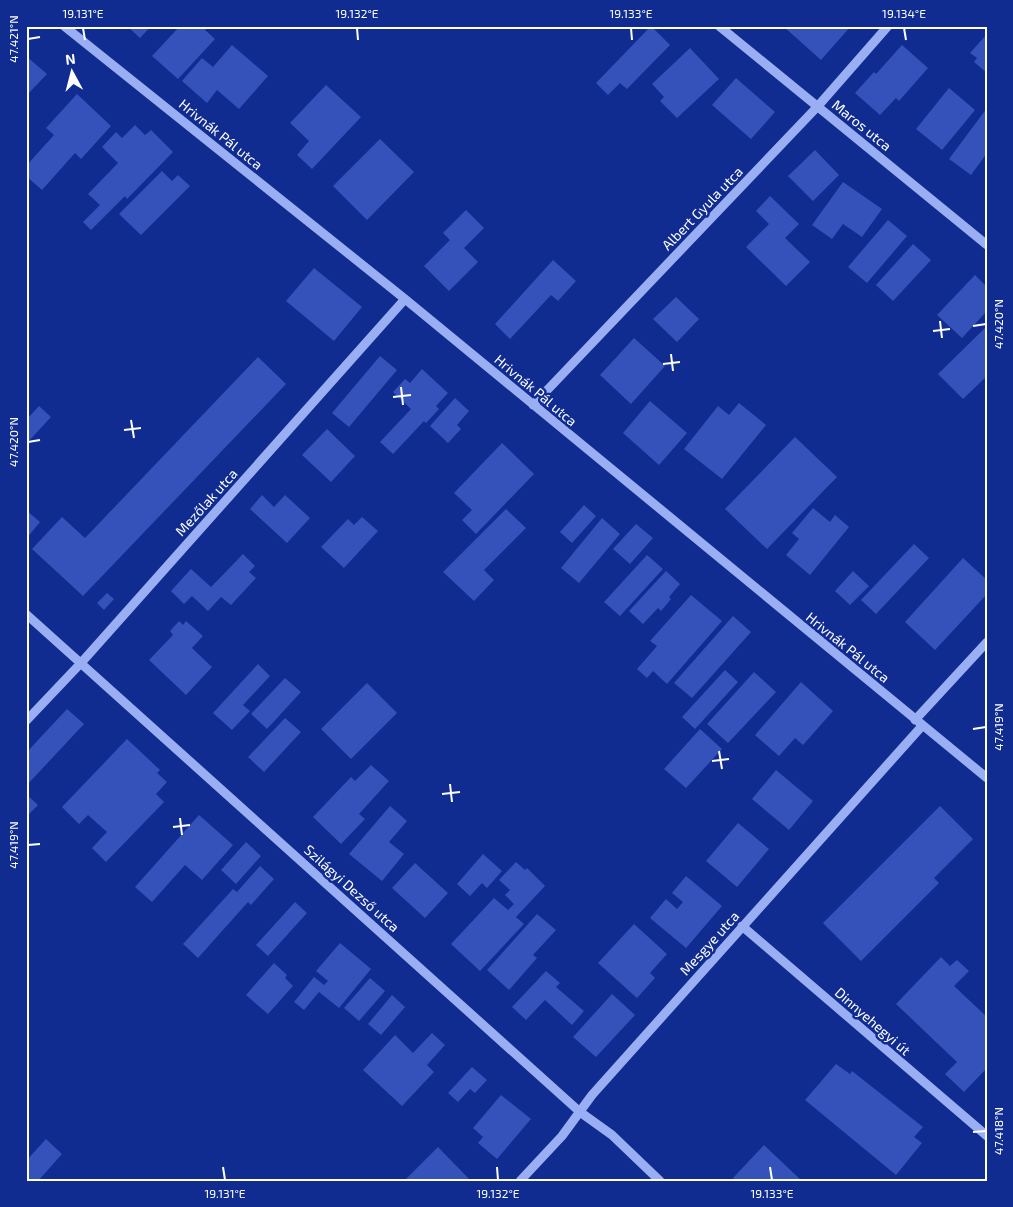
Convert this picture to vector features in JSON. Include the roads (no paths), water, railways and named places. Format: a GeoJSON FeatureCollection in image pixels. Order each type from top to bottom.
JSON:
{"type":"FeatureCollection","features":[{"type":"Feature","properties":{"kind":"street","name":"Hrivnák Pál utca"},"geometry":{"type":"LineString","coordinates":[[64,26],[405,299],[987,778]]}},
{"type":"Feature","properties":{"kind":"street","name":"Maros utca"},"geometry":{"type":"LineString","coordinates":[[719,26],[987,245]]}},
{"type":"Feature","properties":{"kind":"street","name":"Albert Gyula utca"},"geometry":{"type":"LineString","coordinates":[[533,405],[818,106],[888,26]]}},
{"type":"Feature","properties":{"kind":"street","name":"Mezőlak utca"},"geometry":{"type":"LineString","coordinates":[[26,721],[81,663],[405,299]]}},
{"type":"Feature","properties":{"kind":"street","name":"Szilágyi Dezső utca"},"geometry":{"type":"LineString","coordinates":[[26,614],[580,1112],[612,1135],[660,1181]]}},
{"type":"Feature","properties":{"kind":"street","name":"Mesgye utca"},"geometry":{"type":"LineString","coordinates":[[520,1181],[562,1136],[592,1095],[742,926],[987,642]]}},
{"type":"Feature","properties":{"kind":"street","name":"Dinnyehegyi út"},"geometry":{"type":"LineString","coordinates":[[742,926],[987,1136]]}}]}
